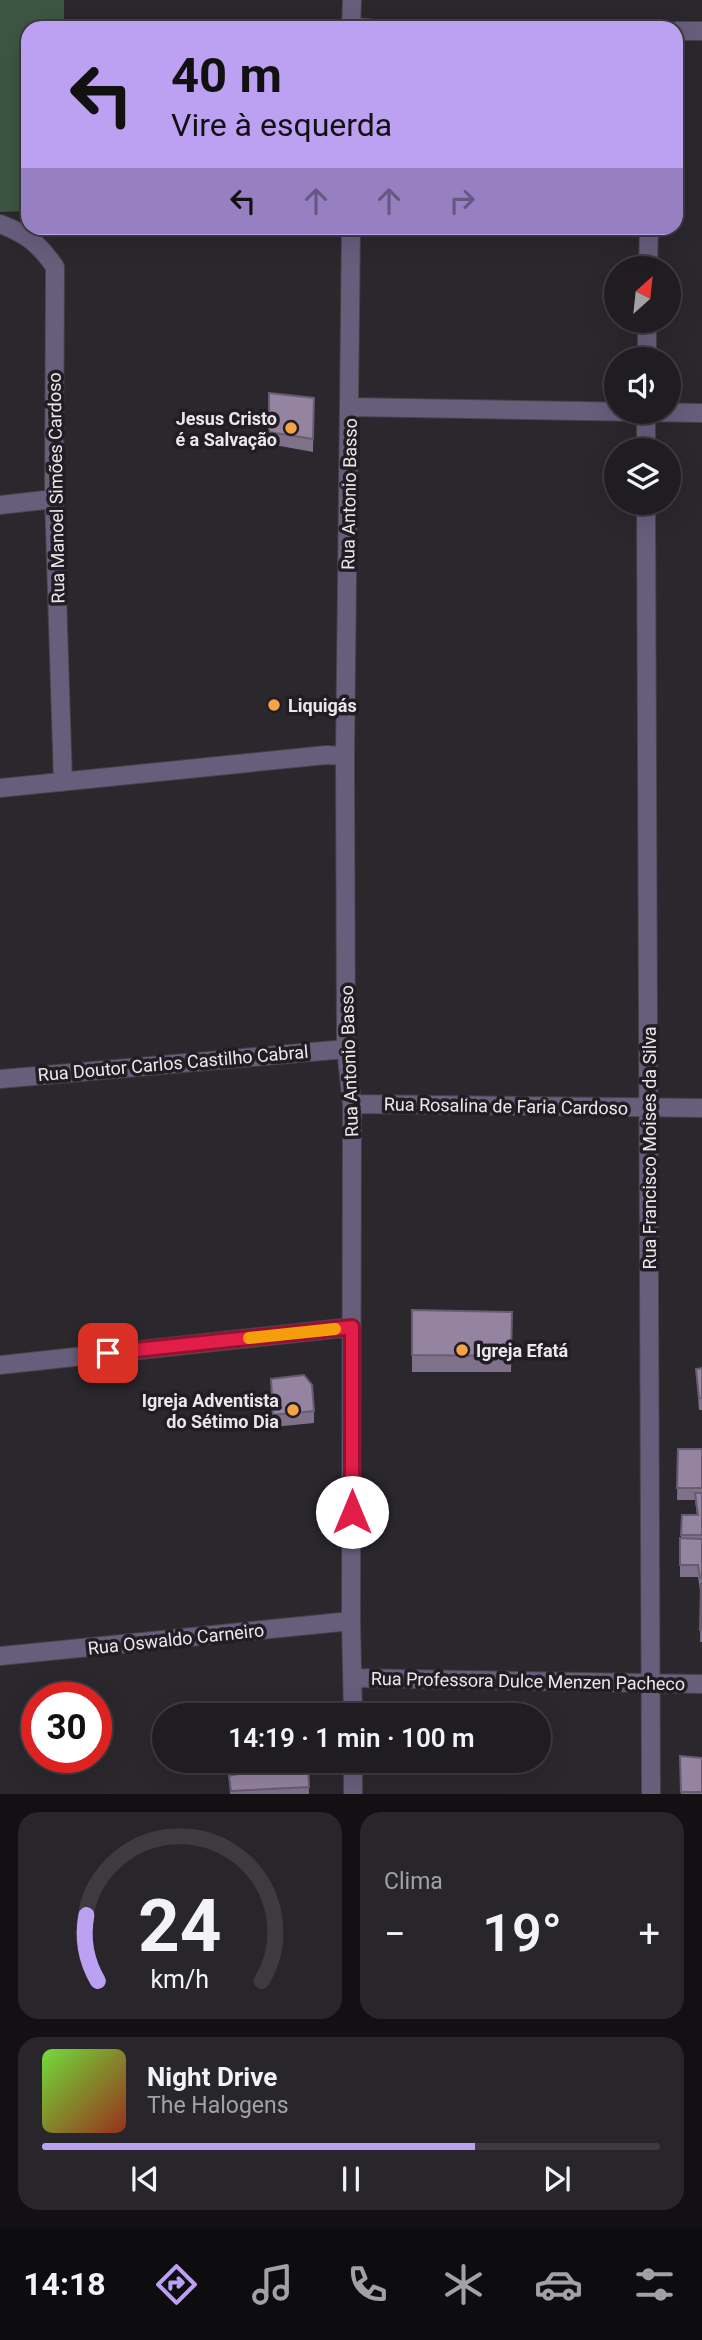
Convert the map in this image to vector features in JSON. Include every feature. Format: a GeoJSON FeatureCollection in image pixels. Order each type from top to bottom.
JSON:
{"type":"FeatureCollection","features":[{"type":"Feature","properties":{"kind":"street"},"geometry":{"type":"LineString","coordinates":[[351,21],[352,0]]}},
{"type":"Feature","properties":{"kind":"street"},"geometry":{"type":"LineString","coordinates":[[683,30],[702,31]]}},
{"type":"Feature","properties":{"kind":"street","name":"Rua Manoel Simões Cardoso"},"geometry":{"type":"LineString","coordinates":[[0,224],[21,232]]}},
{"type":"Feature","properties":{"kind":"street","name":"Rua Manoel Simões Cardoso"},"geometry":{"type":"LineString","coordinates":[[25,235],[41,247],[55,267],[54,499],[63,782]]}},
{"type":"Feature","properties":{"kind":"street","name":"Rua Antonio Basso"},"geometry":{"type":"LineString","coordinates":[[351,235],[345,756],[346,1049],[352,1104],[353,1703]]}},
{"type":"Feature","properties":{"kind":"street"},"geometry":{"type":"LineString","coordinates":[[648,256],[649,235]]}},
{"type":"Feature","properties":{"kind":"street"},"geometry":{"type":"LineString","coordinates":[[350,407],[604,411]]}},
{"type":"Feature","properties":{"kind":"street"},"geometry":{"type":"LineString","coordinates":[[681,413],[702,413]]}},
{"type":"Feature","properties":{"kind":"street"},"geometry":{"type":"LineString","coordinates":[[0,505],[54,499]]}},
{"type":"Feature","properties":{"kind":"street","name":"Rua Francisco Moises da Silva"},"geometry":{"type":"LineString","coordinates":[[646,515],[651,1794]]}},
{"type":"Feature","properties":{"kind":"street"},"geometry":{"type":"LineString","coordinates":[[0,788],[326,755],[345,756]]}},
{"type":"Feature","properties":{"kind":"street","name":"Rua Doutor Carlos Castilho Cabral"},"geometry":{"type":"LineString","coordinates":[[0,1079],[346,1049]]}},
{"type":"Feature","properties":{"kind":"street","name":"Rua Rosalina de Faria Cardoso"},"geometry":{"type":"LineString","coordinates":[[352,1104],[702,1108]]}},
{"type":"Feature","properties":{"kind":"street"},"geometry":{"type":"LineString","coordinates":[[0,1365],[352,1327]]}},
{"type":"Feature","properties":{"kind":"street","name":"Rua Oswaldo Carneiro"},"geometry":{"type":"LineString","coordinates":[[0,1656],[351,1621]]}},
{"type":"Feature","properties":{"kind":"street","name":"Rua Professora Dulce Menzen Pacheco"},"geometry":{"type":"LineString","coordinates":[[353,1678],[702,1684]]}},
{"type":"Feature","properties":{"kind":"street"},"geometry":{"type":"LineString","coordinates":[[353,1773],[354,1794]]}},
{"type":"Feature","properties":{"kind":"green space"},"geometry":{"type":"Polygon","coordinates":[[[0,0],[64,0],[64,21],[21,21],[21,211],[0,212],[0,0]]]}},
{"type":"Feature","properties":{"kind":"building"},"geometry":{"type":"Polygon","coordinates":[[[269,393],[314,398],[313,439],[269,432],[269,393]]]}},
{"type":"Feature","properties":{"kind":"building","name":"Igreja Efatá"},"geometry":{"type":"Polygon","coordinates":[[[412,1310],[512,1312],[511,1356],[412,1355],[412,1310]]]}},
{"type":"Feature","properties":{"kind":"building"},"geometry":{"type":"Polygon","coordinates":[[[702,1368],[702,1398],[699,1398],[696,1369],[702,1368]]]}},
{"type":"Feature","properties":{"kind":"building","name":"Igreja Adventista do Sétimo Dia"},"geometry":{"type":"Polygon","coordinates":[[[304,1375],[312,1385],[314,1411],[273,1415],[271,1379],[304,1375]]]}},
{"type":"Feature","properties":{"kind":"building"},"geometry":{"type":"Polygon","coordinates":[[[678,1449],[702,1449],[702,1488],[677,1488],[678,1449]]]}},
{"type":"Feature","properties":{"kind":"building"},"geometry":{"type":"Polygon","coordinates":[[[695,1493],[702,1493],[702,1535],[681,1535],[682,1515],[698,1515],[695,1493]]]}},
{"type":"Feature","properties":{"kind":"building"},"geometry":{"type":"Polygon","coordinates":[[[680,1538],[702,1539],[702,1578],[698,1565],[680,1565],[680,1538]]]}},
{"type":"Feature","properties":{"kind":"building"},"geometry":{"type":"Polygon","coordinates":[[[701,1584],[702,1630],[700,1630],[701,1584]]]}},
{"type":"Feature","properties":{"kind":"building"},"geometry":{"type":"Polygon","coordinates":[[[680,1756],[702,1758],[702,1792],[681,1792],[680,1756]]]}},
{"type":"Feature","properties":{"kind":"building"},"geometry":{"type":"Polygon","coordinates":[[[242,1773],[308,1773],[309,1787],[231,1791],[229,1776],[242,1773]]]}},
{"type":"Feature","properties":{"kind":"slow traffic"},"geometry":{"type":"LineString","coordinates":[[249,1338],[335,1329]]}},
{"type":"Feature","properties":{"kind":"place","name":"Jesus Cristo é a Salvação"},"geometry":{"type":"Point","coordinates":[291,428]}},
{"type":"Feature","properties":{"kind":"place","name":"Liquigás"},"geometry":{"type":"Point","coordinates":[274,705]}},
{"type":"Feature","properties":{"kind":"place","name":"Igreja Efatá"},"geometry":{"type":"Point","coordinates":[462,1350]}},
{"type":"Feature","properties":{"kind":"place","name":"Igreja Adventista do Sétimo Dia"},"geometry":{"type":"Point","coordinates":[293,1410]}},
{"type":"Feature","properties":{"kind":"route"},"geometry":{"type":"LineString","coordinates":[[108,1353],[352,1327],[352,1512]]}}]}
